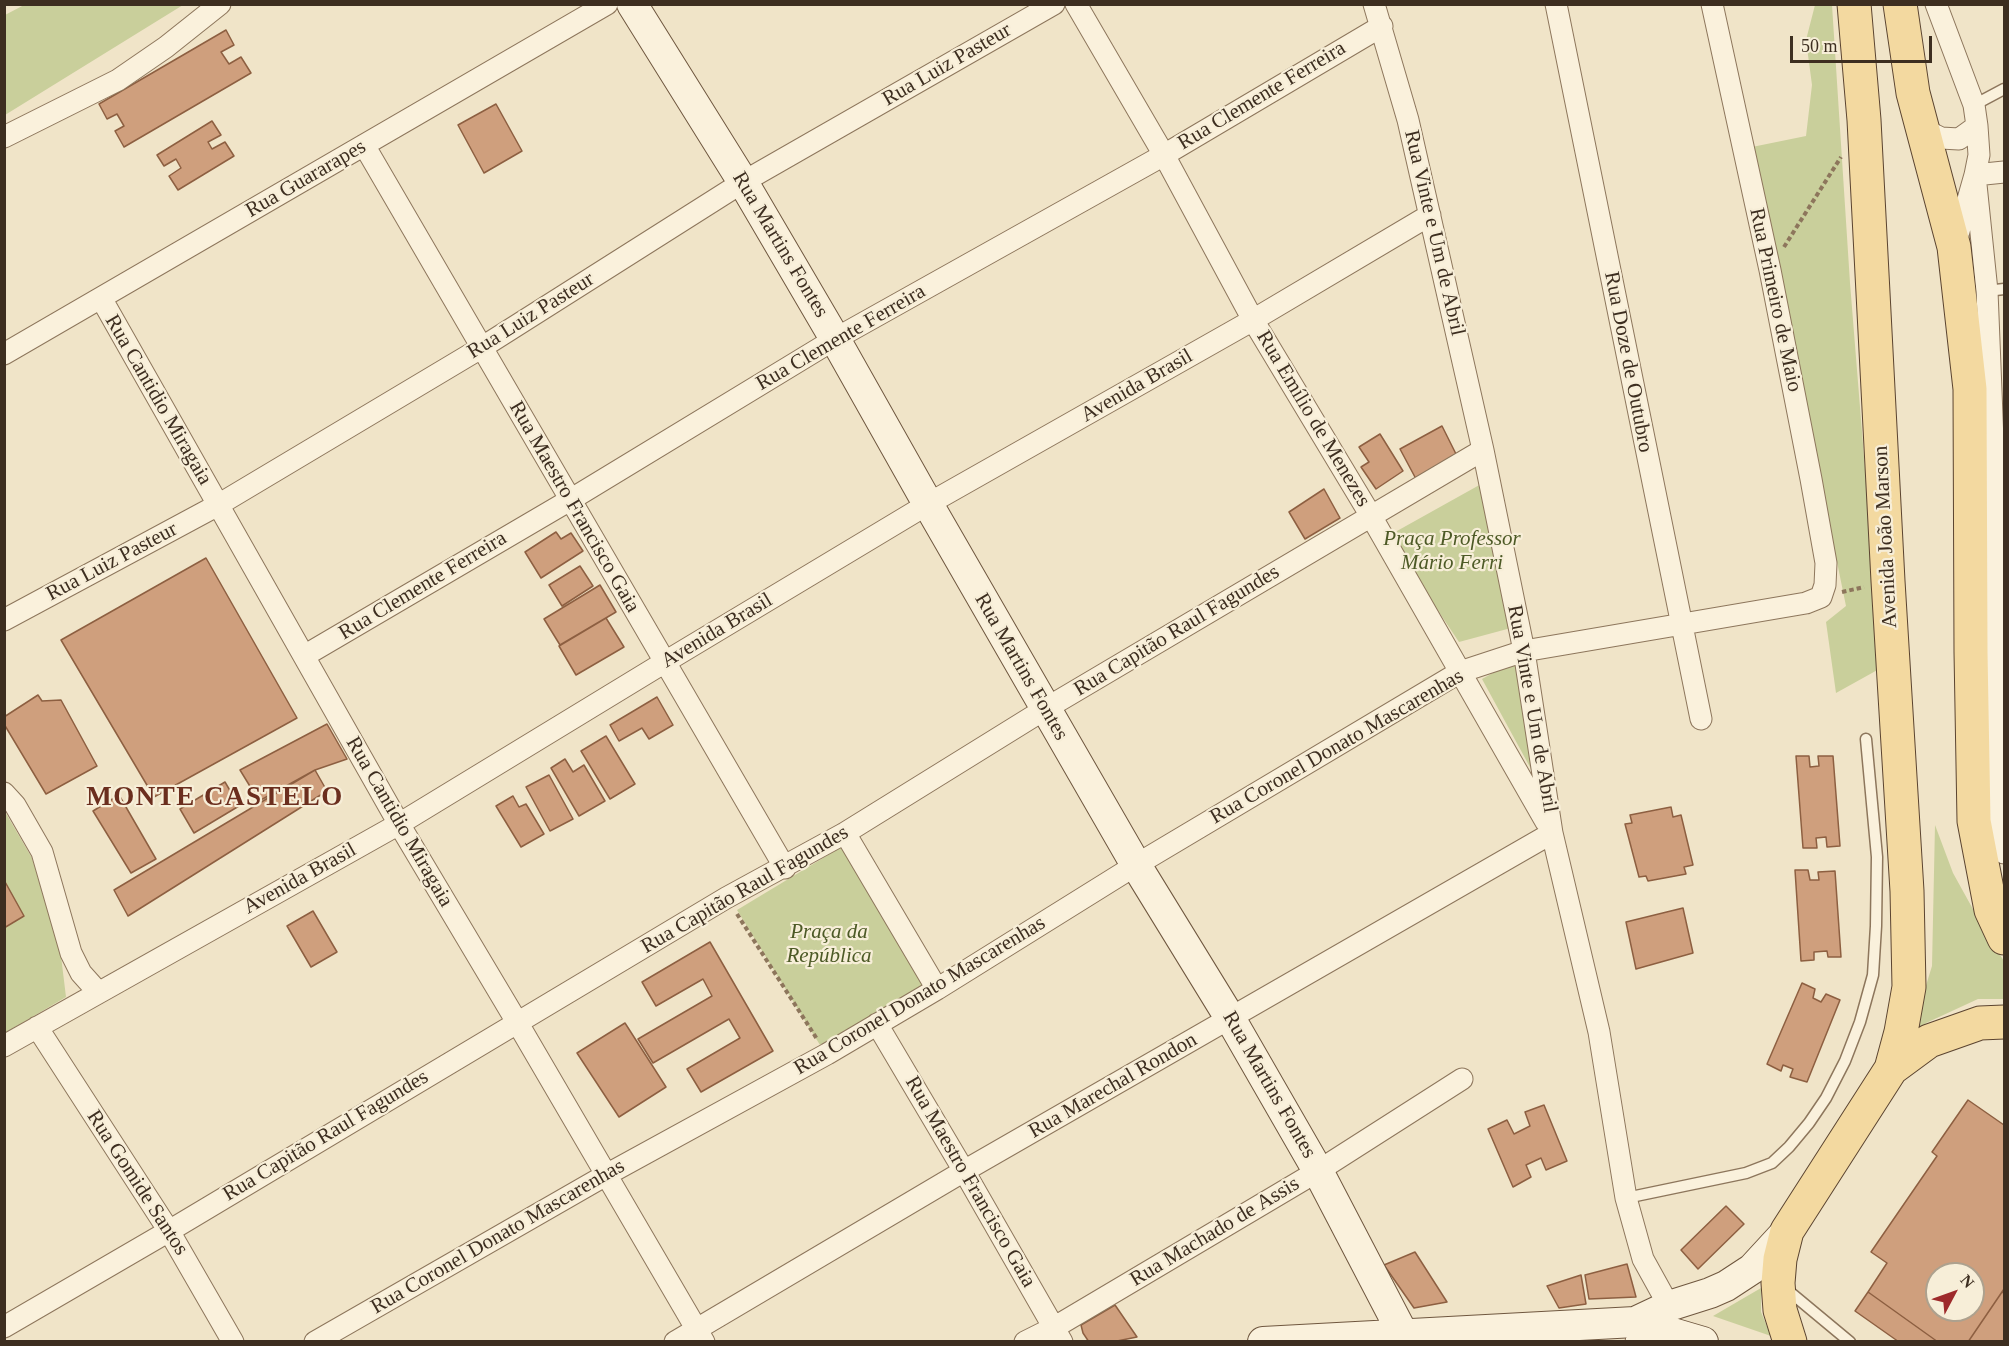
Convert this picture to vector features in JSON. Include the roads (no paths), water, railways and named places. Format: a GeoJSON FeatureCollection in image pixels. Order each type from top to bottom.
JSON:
{"type":"FeatureCollection","features":[{"type":"Feature","properties":{"kind":"main road","name":"Avenida João Marson"},"geometry":{"type":"LineString","coordinates":[[1854,4],[1864,120],[1907,891],[1909,987],[1901,1032],[1891,1069]]}},
{"type":"Feature","properties":{"kind":"main road"},"geometry":{"type":"LineString","coordinates":[[1900,4],[1913,93],[1954,247],[1970,389],[1974,820],[1991,910],[2004,938]]}},
{"type":"Feature","properties":{"kind":"main road"},"geometry":{"type":"LineString","coordinates":[[1790,1341],[1780,1310],[1778,1282],[1780,1259],[1787,1231],[1891,1069],[1929,1041],[1980,1023],[2004,1022]]}},
{"type":"Feature","properties":{"kind":"street"},"geometry":{"type":"LineString","coordinates":[[4,137],[118,80],[166,47],[220,4]]}},
{"type":"Feature","properties":{"kind":"street","name":"Rua Guararapes"},"geometry":{"type":"LineString","coordinates":[[4,354],[607,4]]}},
{"type":"Feature","properties":{"kind":"street","name":"Rua Martins Fontes"},"geometry":{"type":"LineString","coordinates":[[632,4],[743,182],[1045,709],[1136,865],[1230,1018],[1318,1170],[1403,1334]]}},
{"type":"Feature","properties":{"kind":"street","name":"Rua Luiz Pasteur"},"geometry":{"type":"LineString","coordinates":[[4,620],[218,505],[481,348],[743,182],[1054,4]]}},
{"type":"Feature","properties":{"kind":"street","name":"Rua Emílio de Menezes"},"geometry":{"type":"LineString","coordinates":[[1076,4],[1164,154],[1253,320],[1371,516],[1552,833]]}},
{"type":"Feature","properties":{"kind":"street","name":"Rua Vinte e Um de Abril"},"geometry":{"type":"LineString","coordinates":[[1374,4],[1408,120],[1483,450],[1524,651],[1552,833],[1599,1032],[1626,1197],[1643,1259],[1648,1324]]}},
{"type":"Feature","properties":{"kind":"street","name":"Rua Doze de Outubro"},"geometry":{"type":"LineString","coordinates":[[1556,4],[1701,719]]}},
{"type":"Feature","properties":{"kind":"street","name":"Rua Primeiro de Maio"},"geometry":{"type":"LineString","coordinates":[[1712,4],[1770,270],[1826,563],[1825,585],[1821,597]]}},
{"type":"Feature","properties":{"kind":"street"},"geometry":{"type":"LineString","coordinates":[[1936,4],[1976,115],[1979,156],[1954,247]]}},
{"type":"Feature","properties":{"kind":"street","name":"Rua Clemente Ferreira"},"geometry":{"type":"LineString","coordinates":[[304,656],[570,500],[835,339],[1164,154],[1382,26]]}},
{"type":"Feature","properties":{"kind":"street"},"geometry":{"type":"LineString","coordinates":[[1923,129],[1941,138],[1959,139],[1976,115]]}},
{"type":"Feature","properties":{"kind":"street","name":"Rua Maestro Francisco Gaia"},"geometry":{"type":"LineString","coordinates":[[364,145],[785,868]]}},
{"type":"Feature","properties":{"kind":"street"},"geometry":{"type":"LineString","coordinates":[[1975,175],[2004,172]]}},
{"type":"Feature","properties":{"kind":"street"},"geometry":{"type":"LineString","coordinates":[[1975,175],[1996,290],[2000,541],[1994,663],[1997,805],[2004,853]]}},
{"type":"Feature","properties":{"kind":"street","name":"Avenida Brasil"},"geometry":{"type":"LineString","coordinates":[[4,1046],[399,824],[928,504],[1253,320],[1430,215]]}},
{"type":"Feature","properties":{"kind":"street","name":"Rua Cantidio Miragaia"},"geometry":{"type":"LineString","coordinates":[[101,298],[399,824],[700,1335]]}},
{"type":"Feature","properties":{"kind":"street","name":"Rua Capitão Raul Fagundes"},"geometry":{"type":"LineString","coordinates":[[4,1327],[726,898],[785,868],[1045,709],[1483,450]]}},
{"type":"Feature","properties":{"kind":"street","name":"Rua Coronel Donato Mascarenhas"},"geometry":{"type":"LineString","coordinates":[[315,1341],[606,1175],[827,1054],[937,989],[1136,865],[1460,672],[1524,651],[1806,603],[1821,597]]}},
{"type":"Feature","properties":{"kind":"street"},"geometry":{"type":"LineString","coordinates":[[4,793],[15,805],[42,852],[71,953],[81,973],[98,992]]}},
{"type":"Feature","properties":{"kind":"street"},"geometry":{"type":"LineString","coordinates":[[844,833],[937,989]]}},
{"type":"Feature","properties":{"kind":"street","name":"Rua Marechal Rondon"},"geometry":{"type":"LineString","coordinates":[[675,1341],[700,1335],[964,1171],[1552,833]]}},
{"type":"Feature","properties":{"kind":"street","name":"Rua Maestro Francisco Gaia"},"geometry":{"type":"LineString","coordinates":[[877,1024],[1058,1334]]}},
{"type":"Feature","properties":{"kind":"street","name":"Rua Gomide Santos"},"geometry":{"type":"LineString","coordinates":[[37,1027],[169,1231],[233,1341]]}},
{"type":"Feature","properties":{"kind":"street","name":"Rua Machado de Assis"},"geometry":{"type":"LineString","coordinates":[[1025,1341],[1058,1334],[1462,1079]]}},
{"type":"Feature","properties":{"kind":"street"},"geometry":{"type":"LineString","coordinates":[[1648,1324],[1743,1276],[1787,1231]]}},
{"type":"Feature","properties":{"kind":"street"},"geometry":{"type":"LineString","coordinates":[[1263,1341],[1648,1324],[1703,1341]]}},
{"type":"Feature","properties":{"kind":"lane"},"geometry":{"type":"LineString","coordinates":[[1976,115],[2004,89]]}},
{"type":"Feature","properties":{"kind":"lane"},"geometry":{"type":"LineString","coordinates":[[1626,1197],[1746,1173],[1772,1162],[1790,1147],[1809,1123],[1840,1070],[1860,1022],[1872,975],[1878,891],[1874,808],[1866,739]]}},
{"type":"Feature","properties":{"kind":"lane"},"geometry":{"type":"LineString","coordinates":[[1778,1282],[1850,1341]]}},
{"type":"Feature","properties":{"kind":"district","name":"MONTE CASTELO"},"geometry":{"type":"Point","coordinates":[215,798]}},
{"type":"Feature","properties":{"kind":"park label","name":"Praça Professor Mário Ferri"},"geometry":{"type":"Point","coordinates":[1452,551]}},
{"type":"Feature","properties":{"kind":"park label","name":"Praça da República"},"geometry":{"type":"Point","coordinates":[829,944]}}]}
